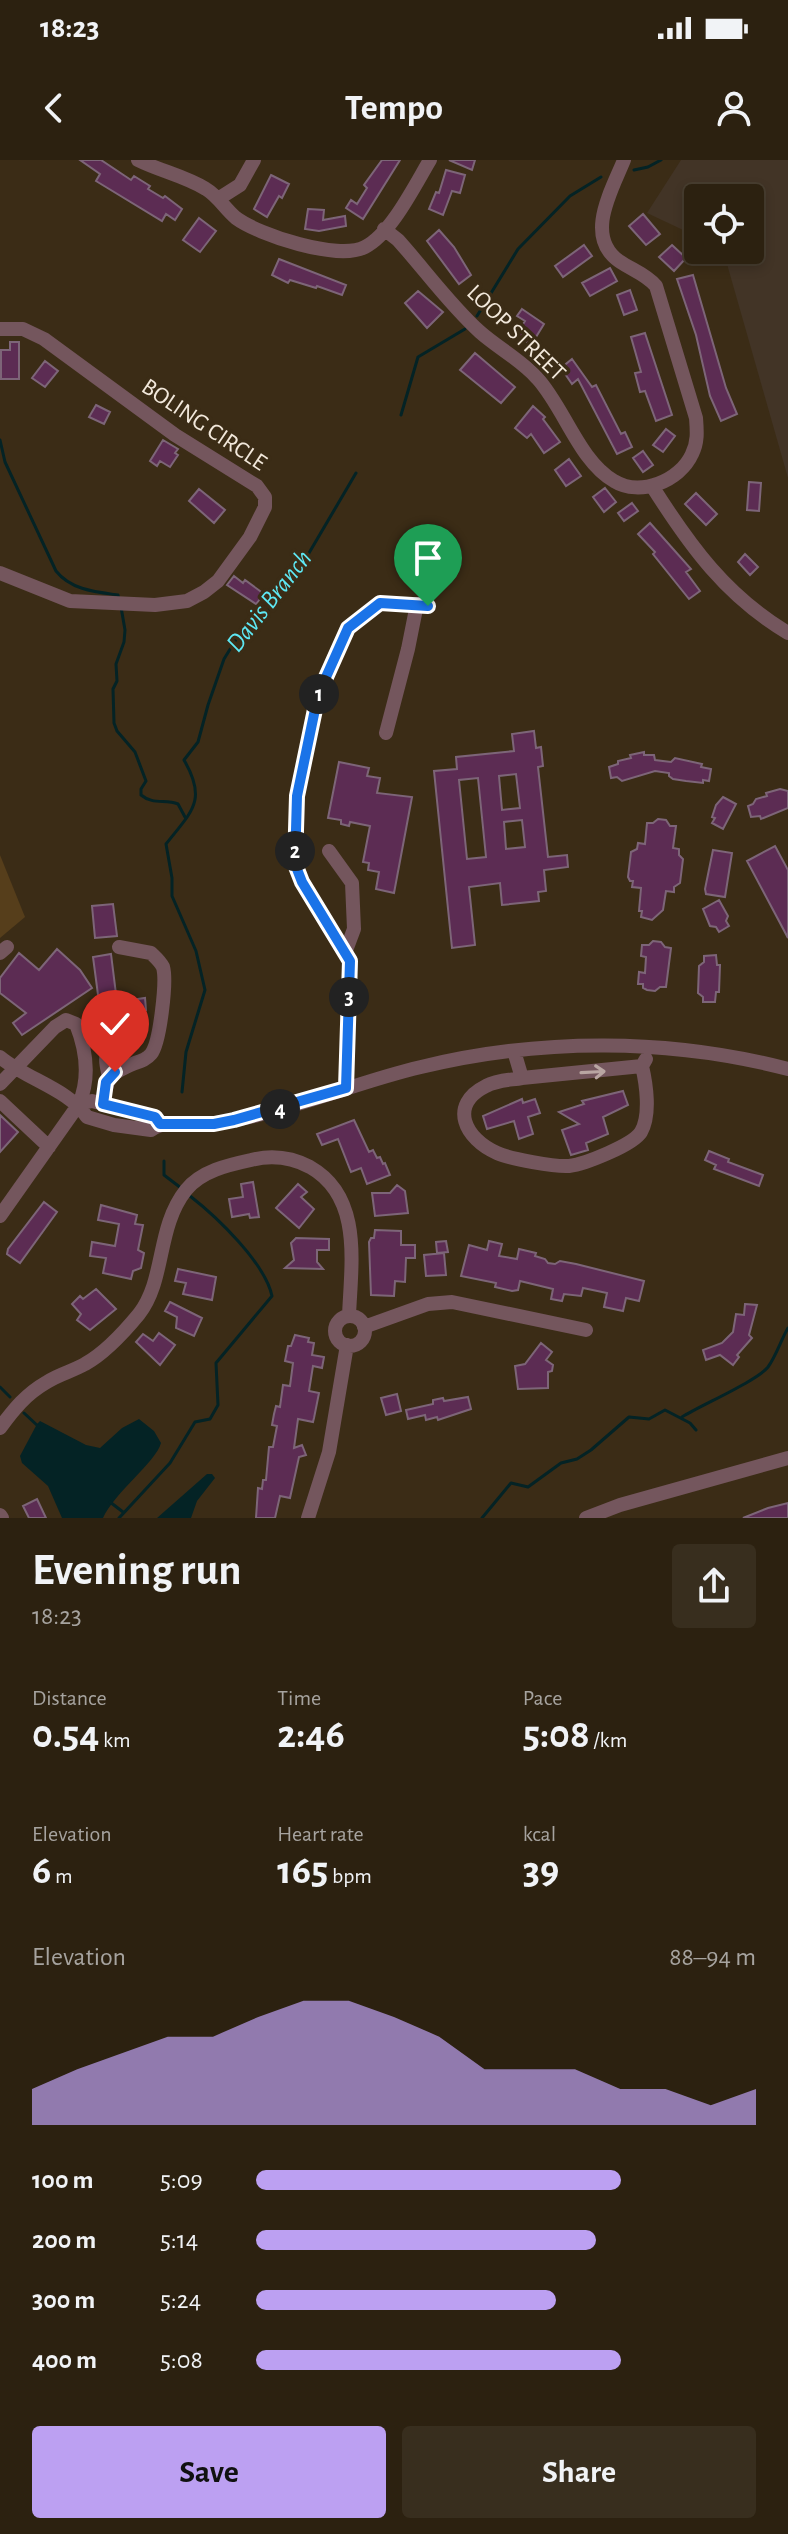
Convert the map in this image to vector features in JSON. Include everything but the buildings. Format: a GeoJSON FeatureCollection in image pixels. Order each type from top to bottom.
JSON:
{"type":"FeatureCollection","features":[{"type":"Feature","properties":{"kind":"street"},"geometry":{"type":"LineString","coordinates":[[138,160],[204,187],[248,226],[315,248],[359,249],[374,241],[384,229],[430,160]]}},
{"type":"Feature","properties":{"kind":"street"},"geometry":{"type":"LineString","coordinates":[[218,199],[240,185],[254,160]]}},
{"type":"Feature","properties":{"kind":"street"},"geometry":{"type":"LineString","coordinates":[[624,160],[607,201],[602,233],[606,245],[618,260],[656,286],[696,418],[697,441],[688,462],[669,479],[652,486],[729,589],[788,633]]}},
{"type":"Feature","properties":{"kind":"street","name":"LOOP STREET"},"geometry":{"type":"LineString","coordinates":[[384,229],[398,240],[479,331],[539,379],[590,457],[608,478],[630,487],[652,486]]}},
{"type":"Feature","properties":{"kind":"street","name":"BOLING CIRCLE"},"geometry":{"type":"LineString","coordinates":[[0,329],[23,329],[44,339],[175,435],[249,480],[265,497],[260,519],[250,537],[218,581],[191,600],[173,604],[70,601],[0,573]]}},
{"type":"Feature","properties":{"kind":"street"},"geometry":{"type":"LineString","coordinates":[[346,1088],[350,961],[302,882],[295,864],[297,796],[318,695],[348,628],[380,603],[422,605],[386,733]]}},
{"type":"Feature","properties":{"kind":"street"},"geometry":{"type":"LineString","coordinates":[[329,851],[352,883],[354,929],[345,953]]}},
{"type":"Feature","properties":{"kind":"street"},"geometry":{"type":"LineString","coordinates":[[109,1077],[153,1053],[164,984],[163,968],[151,953],[119,947]]}},
{"type":"Feature","properties":{"kind":"street"},"geometry":{"type":"LineString","coordinates":[[0,1084],[17,1070],[55,1027],[66,1020],[76,1024],[85,1060],[85,1089],[79,1104],[0,1216]]}},
{"type":"Feature","properties":{"kind":"street"},"geometry":{"type":"LineString","coordinates":[[103,1104],[109,1077],[105,1055],[108,1049],[127,1036]]}},
{"type":"Feature","properties":{"kind":"street"},"geometry":{"type":"LineString","coordinates":[[0,1057],[17,1070],[79,1104],[87,1117],[114,1125],[151,1130],[160,1124],[214,1124],[234,1120],[433,1064],[514,1051],[580,1045],[653,1048],[731,1057],[788,1069]]}},
{"type":"Feature","properties":{"kind":"street"},"geometry":{"type":"LineString","coordinates":[[642,1066],[490,1084],[477,1091],[468,1102],[463,1119],[469,1135],[497,1153],[569,1166],[613,1151],[640,1134],[644,1126],[648,1088],[642,1066],[653,1048]]}},
{"type":"Feature","properties":{"kind":"street"},"geometry":{"type":"LineString","coordinates":[[514,1051],[522,1078]]}},
{"type":"Feature","properties":{"kind":"street"},"geometry":{"type":"LineString","coordinates":[[0,1101],[49,1147]]}},
{"type":"Feature","properties":{"kind":"street"},"geometry":{"type":"LineString","coordinates":[[79,1104],[92,1101],[155,1117],[160,1124]]}},
{"type":"Feature","properties":{"kind":"street"},"geometry":{"type":"LineString","coordinates":[[0,1428],[29,1393],[48,1380],[96,1357],[140,1313],[156,1277],[164,1234],[184,1192],[208,1173],[266,1157],[296,1160],[319,1173],[340,1197],[349,1220],[349,1316]]}},
{"type":"Feature","properties":{"kind":"street"},"geometry":{"type":"LineString","coordinates":[[364,1327],[428,1304],[452,1302],[586,1330]]}},
{"type":"Feature","properties":{"kind":"street"},"geometry":{"type":"LineString","coordinates":[[349,1316],[359,1319],[364,1327],[362,1339],[347,1345],[339,1341],[335,1327],[340,1319],[349,1316]]}},
{"type":"Feature","properties":{"kind":"street"},"geometry":{"type":"LineString","coordinates":[[308,1518],[321,1486],[329,1452],[347,1345]]}},
{"type":"Feature","properties":{"kind":"street"},"geometry":{"type":"LineString","coordinates":[[586,1518],[620,1505],[788,1458]]}},
{"type":"Feature","properties":{"kind":"shaded area"},"geometry":{"type":"Polygon","coordinates":[[[681,160],[788,160],[788,478],[727,264],[764,264],[764,184],[684,184],[684,230],[647,213],[681,160]]]}},
{"type":"Feature","properties":{"kind":"shaded area"},"geometry":{"type":"Polygon","coordinates":[[[0,855],[25,917],[0,938],[0,855]]]}},
{"type":"Feature","properties":{"kind":"water"},"geometry":{"type":"Polygon","coordinates":[[[139,1419],[154,1431],[161,1443],[158,1451],[116,1498],[103,1518],[62,1518],[48,1486],[22,1463],[20,1456],[37,1424],[40,1421],[86,1445],[100,1448],[122,1428],[139,1419]]]}},
{"type":"Feature","properties":{"kind":"water"},"geometry":{"type":"Polygon","coordinates":[[[207,1474],[215,1478],[197,1501],[191,1518],[157,1518],[207,1474]]]}},
{"type":"Feature","properties":{"kind":"waterway"},"geometry":{"type":"LineString","coordinates":[[634,170],[661,160]]}},
{"type":"Feature","properties":{"kind":"waterway","name":"Davis Branch"},"geometry":{"type":"LineString","coordinates":[[477,316],[518,249],[570,196],[601,177]]}},
{"type":"Feature","properties":{"kind":"waterway","name":"Davis Branch"},"geometry":{"type":"LineString","coordinates":[[401,415],[418,357],[465,329]]}},
{"type":"Feature","properties":{"kind":"waterway"},"geometry":{"type":"LineString","coordinates":[[0,440],[5,462],[56,571],[76,586],[118,595],[119,600]]}},
{"type":"Feature","properties":{"kind":"waterway","name":"Davis Branch"},"geometry":{"type":"LineString","coordinates":[[182,1092],[186,1052],[205,990],[196,951],[172,896],[166,844],[189,814],[195,796],[195,786],[184,760],[198,742],[224,659],[240,633],[268,611],[299,570],[356,473]]}},
{"type":"Feature","properties":{"kind":"waterway"},"geometry":{"type":"LineString","coordinates":[[121,607],[125,630],[113,689],[114,723],[135,752],[146,781],[141,795],[150,800],[178,804],[185,817]]}},
{"type":"Feature","properties":{"kind":"waterway","name":"Davis Branch"},"geometry":{"type":"LineString","coordinates":[[164,1161],[164,1175],[181,1188]]}},
{"type":"Feature","properties":{"kind":"waterway","name":"Davis Branch"},"geometry":{"type":"LineString","coordinates":[[119,1518],[170,1463],[195,1422],[210,1419],[218,1405],[216,1363],[272,1296],[268,1283],[250,1255],[226,1228],[190,1196]]}},
{"type":"Feature","properties":{"kind":"waterway"},"geometry":{"type":"LineString","coordinates":[[682,1417],[762,1373],[771,1363],[788,1328]]}},
{"type":"Feature","properties":{"kind":"waterway"},"geometry":{"type":"LineString","coordinates":[[0,1387],[10,1397]]}},
{"type":"Feature","properties":{"kind":"waterway"},"geometry":{"type":"LineString","coordinates":[[482,1518],[511,1483],[528,1487],[561,1463],[577,1459],[591,1450],[629,1417],[649,1419],[665,1410],[690,1423],[696,1430]]}},
{"type":"Feature","properties":{"kind":"waterway"},"geometry":{"type":"LineString","coordinates":[[24,1413],[39,1427]]}},
{"type":"Feature","properties":{"kind":"waterway"},"geometry":{"type":"LineString","coordinates":[[110,1502],[123,1512]]}},
{"type":"Feature","properties":{"kind":"route"},"geometry":{"type":"LineString","coordinates":[[115,1072],[106,1082],[103,1104],[155,1117],[160,1124],[214,1124],[269,1112],[346,1088],[350,961],[302,882],[295,864],[297,796],[318,695],[348,628],[380,603],[428,606]]}}]}
